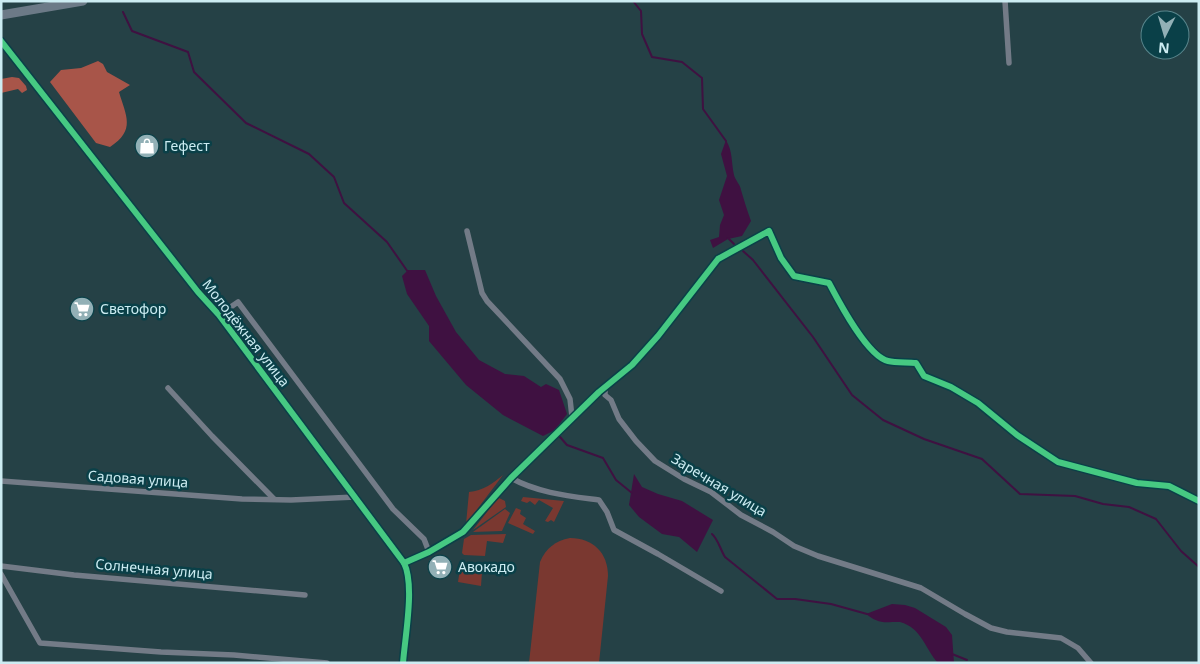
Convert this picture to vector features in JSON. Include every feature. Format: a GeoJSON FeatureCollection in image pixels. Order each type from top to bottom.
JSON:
{"type":"FeatureCollection","features":[{"type":"Feature","properties":{"kind":"main road"},"geometry":{"type":"LineString","coordinates":[[1,15],[83,1]]}},
{"type":"Feature","properties":{"kind":"street"},"geometry":{"type":"LineString","coordinates":[[1005,1],[1009,63]]}},
{"type":"Feature","properties":{"kind":"street","name":"Молодёжная улица"},"geometry":{"type":"LineString","coordinates":[[1,41],[198,292],[219,315],[404,563],[410,587],[403,663]]}},
{"type":"Feature","properties":{"kind":"street"},"geometry":{"type":"LineString","coordinates":[[466,231],[482,292],[487,301],[560,379],[570,399],[572,417]]}},
{"type":"Feature","properties":{"kind":"street"},"geometry":{"type":"LineString","coordinates":[[404,563],[429,552],[463,532],[511,478],[572,417],[632,365],[658,336],[718,259],[769,231],[781,258],[794,276],[829,283],[844,311],[867,346],[886,361],[916,363],[924,376],[951,387],[978,402],[1017,435],[1058,462],[1137,483],[1169,486],[1199,501]]}},
{"type":"Feature","properties":{"kind":"street","name":"Молодёжная улица"},"geometry":{"type":"LineString","coordinates":[[219,315],[238,302],[393,509],[424,539],[429,552]]}},
{"type":"Feature","properties":{"kind":"street"},"geometry":{"type":"LineString","coordinates":[[168,388],[274,499],[354,497]]}},
{"type":"Feature","properties":{"kind":"street","name":"Заречная улица"},"geometry":{"type":"LineString","coordinates":[[605,389],[605,395],[610,400],[619,419],[655,461],[684,479],[711,492],[742,515],[794,546],[818,556],[921,588],[991,628],[1006,632],[1061,638],[1078,648],[1091,663]]}},
{"type":"Feature","properties":{"kind":"street"},"geometry":{"type":"LineString","coordinates":[[511,478],[557,494],[598,500],[607,512],[614,530],[721,591]]}},
{"type":"Feature","properties":{"kind":"street","name":"Садовая улица"},"geometry":{"type":"LineString","coordinates":[[1,481],[242,499],[274,499]]}},
{"type":"Feature","properties":{"kind":"street","name":"Солнечная улица"},"geometry":{"type":"LineString","coordinates":[[1,566],[74,575],[305,595]]}},
{"type":"Feature","properties":{"kind":"street"},"geometry":{"type":"LineString","coordinates":[[1,574],[40,643],[161,652],[234,655],[326,663]]}},
{"type":"Feature","properties":{"kind":"shaded area"},"geometry":{"type":"Polygon","coordinates":[[[98,61],[103,64],[107,72],[130,85],[119,92],[126,115],[126,128],[118,141],[110,147],[96,143],[50,82],[61,70],[81,68],[98,61]]]}},
{"type":"Feature","properties":{"kind":"shaded area"},"geometry":{"type":"Polygon","coordinates":[[[19,78],[27,90],[22,93],[18,89],[1,93],[1,79],[19,78]]]}},
{"type":"Feature","properties":{"kind":"shaded area"},"geometry":{"type":"Polygon","coordinates":[[[726,140],[731,153],[735,177],[751,221],[742,236],[728,239],[713,248],[710,240],[719,237],[720,225],[724,215],[719,200],[727,176],[721,154],[726,140]]]}},
{"type":"Feature","properties":{"kind":"shaded area"},"geometry":{"type":"Polygon","coordinates":[[[408,270],[425,270],[436,296],[456,332],[479,360],[505,374],[524,376],[541,387],[546,384],[559,390],[567,414],[555,430],[543,436],[503,415],[466,385],[429,341],[429,326],[407,294],[402,276],[408,270]]]}},
{"type":"Feature","properties":{"kind":"shaded area"},"geometry":{"type":"Polygon","coordinates":[[[634,474],[642,487],[682,501],[713,520],[697,552],[679,537],[662,534],[639,517],[629,505],[634,474]]]}},
{"type":"Feature","properties":{"kind":"shaded area"},"geometry":{"type":"Polygon","coordinates":[[[503,475],[466,524],[469,492],[492,484],[503,475]]]}},
{"type":"Feature","properties":{"kind":"shaded area"},"geometry":{"type":"Polygon","coordinates":[[[523,497],[564,501],[554,522],[551,520],[548,522],[545,521],[553,508],[539,500],[535,505],[530,501],[527,503],[521,501],[523,497]]]}},
{"type":"Feature","properties":{"kind":"shaded area"},"geometry":{"type":"Polygon","coordinates":[[[497,499],[505,501],[506,507],[473,530],[497,499]]]}},
{"type":"Feature","properties":{"kind":"shaded area"},"geometry":{"type":"Polygon","coordinates":[[[516,508],[521,510],[520,514],[526,518],[523,524],[535,531],[533,534],[508,523],[516,508]]]}},
{"type":"Feature","properties":{"kind":"shaded area"},"geometry":{"type":"Polygon","coordinates":[[[505,509],[510,513],[502,531],[473,532],[505,509]]]}},
{"type":"Feature","properties":{"kind":"shaded area"},"geometry":{"type":"Polygon","coordinates":[[[506,534],[503,543],[487,541],[485,556],[464,555],[462,553],[464,539],[471,535],[506,534]]]}},
{"type":"Feature","properties":{"kind":"shaded area"},"geometry":{"type":"Polygon","coordinates":[[[570,538],[586,541],[598,548],[607,568],[608,576],[599,663],[529,663],[540,562],[552,546],[570,538]]]}},
{"type":"Feature","properties":{"kind":"shaded area"},"geometry":{"type":"Polygon","coordinates":[[[461,562],[479,564],[478,571],[482,572],[481,586],[458,582],[461,562]]]}},
{"type":"Feature","properties":{"kind":"shaded area"},"geometry":{"type":"Polygon","coordinates":[[[892,604],[915,608],[946,627],[952,635],[954,663],[938,663],[918,634],[907,625],[900,622],[878,621],[866,614],[892,604]]]}},
{"type":"Feature","properties":{"kind":"waterway"},"geometry":{"type":"LineString","coordinates":[[633,1],[641,11],[642,34],[652,57],[682,62],[702,78],[703,109],[726,141]]}},
{"type":"Feature","properties":{"kind":"waterway"},"geometry":{"type":"LineString","coordinates":[[123,12],[132,31],[188,52],[194,72],[246,123],[309,154],[334,177],[344,203],[387,242],[408,272]]}},
{"type":"Feature","properties":{"kind":"waterway"},"geometry":{"type":"LineString","coordinates":[[728,238],[734,244]]}},
{"type":"Feature","properties":{"kind":"waterway"},"geometry":{"type":"LineString","coordinates":[[743,251],[753,260],[813,337],[852,395],[883,420],[924,439],[982,459],[1020,494],[1075,496],[1103,504],[1129,507],[1156,519],[1181,551],[1199,567]]}},
{"type":"Feature","properties":{"kind":"waterway"},"geometry":{"type":"LineString","coordinates":[[560,437],[567,445],[603,458],[616,480],[632,493]]}},
{"type":"Feature","properties":{"kind":"waterway"},"geometry":{"type":"LineString","coordinates":[[712,534],[725,557],[777,599],[795,599],[831,604],[867,614]]}},
{"type":"Feature","properties":{"kind":"waterway"},"geometry":{"type":"LineString","coordinates":[[952,654],[967,660]]}},
{"type":"Feature","properties":{"kind":"cycle path"},"geometry":{"type":"LineString","coordinates":[[1,41],[198,292],[219,315],[404,563],[409,584],[409,597],[403,663]]}},
{"type":"Feature","properties":{"kind":"cycle path"},"geometry":{"type":"LineString","coordinates":[[404,563],[429,552],[463,532],[511,478],[599,392],[632,365],[658,336],[718,259],[769,231],[781,258],[794,276],[829,283],[854,327],[871,349],[880,357],[891,362],[916,363],[924,376],[951,387],[978,403],[1017,435],[1058,462],[1137,483],[1169,486],[1199,501]]}},
{"type":"Feature","properties":{"kind":"place","name":"Гефест"},"geometry":{"type":"Point","coordinates":[147,146]}},
{"type":"Feature","properties":{"kind":"place","name":"Светофор"},"geometry":{"type":"Point","coordinates":[82,309]}},
{"type":"Feature","properties":{"kind":"place","name":"Авокадо"},"geometry":{"type":"Point","coordinates":[440,567]}}]}
